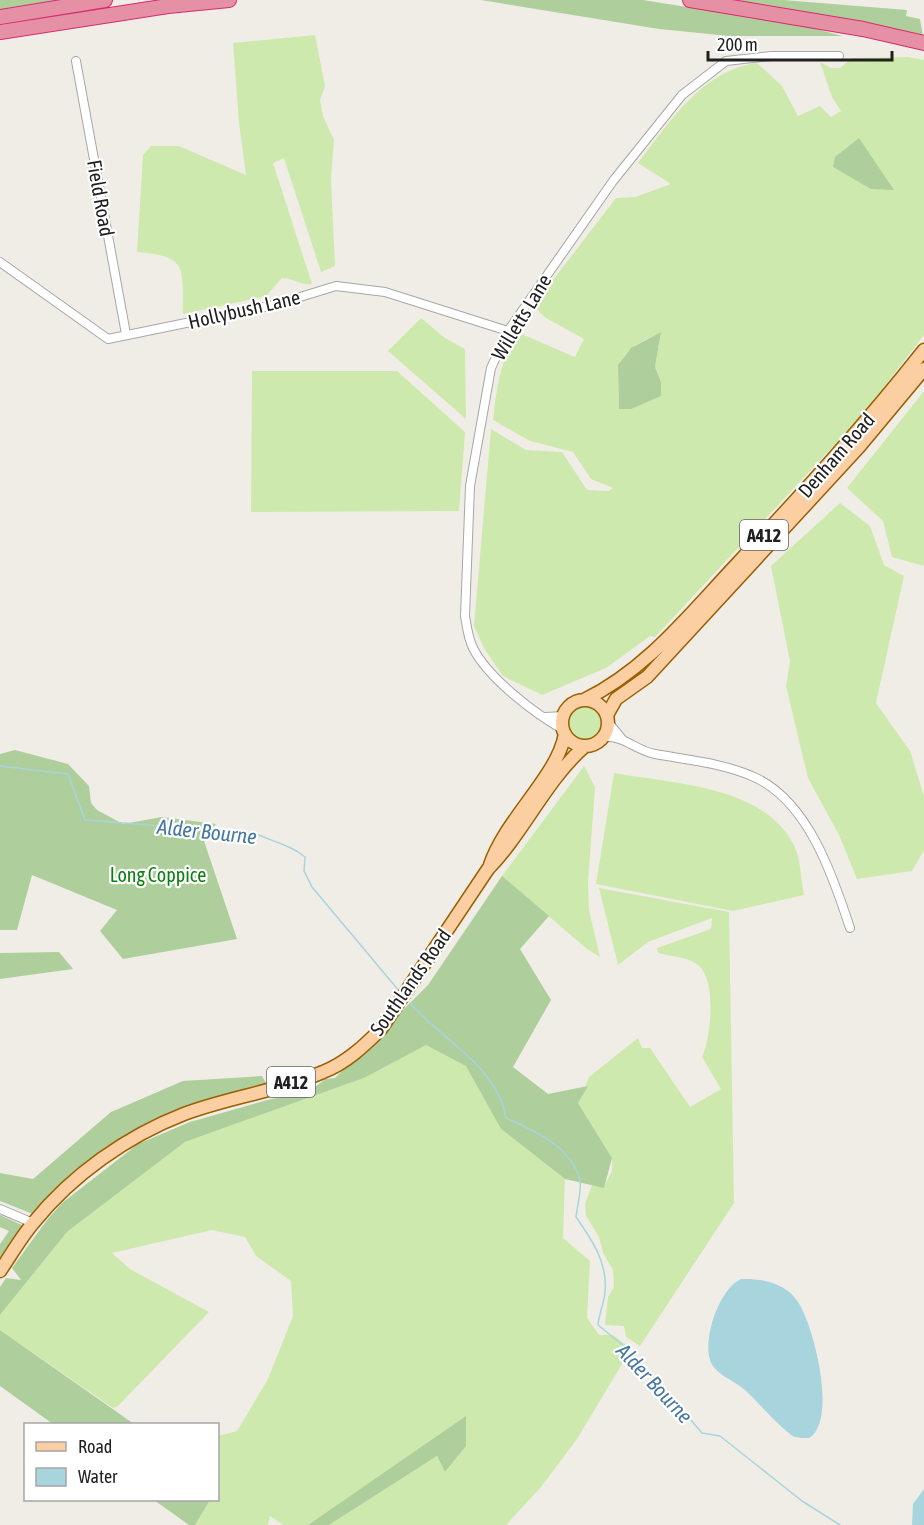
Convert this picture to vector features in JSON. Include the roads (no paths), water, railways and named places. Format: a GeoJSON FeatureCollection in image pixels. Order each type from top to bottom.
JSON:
{"type":"FeatureCollection","features":[{"type":"Feature","properties":{"kind":"highway"},"geometry":{"type":"LineString","coordinates":[[0,17],[105,0]]}},
{"type":"Feature","properties":{"kind":"highway"},"geometry":{"type":"LineString","coordinates":[[0,32],[156,7],[230,0]]}},
{"type":"Feature","properties":{"kind":"highway"},"geometry":{"type":"LineString","coordinates":[[690,0],[863,29],[923,42]]}},
{"type":"Feature","properties":{"kind":"main road","name":"Denham Road"},"geometry":{"type":"LineString","coordinates":[[584,700],[608,689],[642,664],[830,465],[924,350]]}},
{"type":"Feature","properties":{"kind":"main road","name":"Denham Road"},"geometry":{"type":"LineString","coordinates":[[608,718],[616,699],[647,677],[827,482],[924,369]]}},
{"type":"Feature","properties":{"kind":"main road"},"geometry":{"type":"LineString","coordinates":[[584,700],[598,704],[608,718],[604,737],[597,743],[585,746],[573,743],[564,732],[564,716],[572,705],[584,700]]}},
{"type":"Feature","properties":{"kind":"main road","name":"A412"},"geometry":{"type":"LineString","coordinates":[[488,869],[496,845],[559,755],[564,732]]}},
{"type":"Feature","properties":{"kind":"main road","name":"A412"},"geometry":{"type":"LineString","coordinates":[[488,869],[506,850],[574,755],[585,746]]}},
{"type":"Feature","properties":{"kind":"main road","name":"Southlands Road"},"geometry":{"type":"LineString","coordinates":[[33,1223],[57,1196],[90,1168],[139,1134],[184,1114],[324,1072],[359,1051],[381,1029],[488,869]]}},
{"type":"Feature","properties":{"kind":"main road","name":"A412"},"geometry":{"type":"LineString","coordinates":[[0,1271],[33,1223]]}},
{"type":"Feature","properties":{"kind":"street","name":"Willetts Lane"},"geometry":{"type":"LineString","coordinates":[[564,732],[544,717],[478,657],[468,635],[465,616],[470,486],[491,368],[508,331],[613,181],[682,96],[726,61],[771,56],[838,56]]}},
{"type":"Feature","properties":{"kind":"street","name":"Field Road"},"geometry":{"type":"LineString","coordinates":[[76,61],[126,334]]}},
{"type":"Feature","properties":{"kind":"street","name":"Hollybush Lane"},"geometry":{"type":"LineString","coordinates":[[0,262],[108,339],[274,305],[336,286],[385,292],[508,331]]}},
{"type":"Feature","properties":{"kind":"street"},"geometry":{"type":"LineString","coordinates":[[544,717],[564,716]]}},
{"type":"Feature","properties":{"kind":"street"},"geometry":{"type":"LineString","coordinates":[[608,718],[623,740]]}},
{"type":"Feature","properties":{"kind":"street"},"geometry":{"type":"LineString","coordinates":[[604,737],[623,740],[651,753],[722,766],[756,777],[787,802],[813,834],[836,885],[850,928]]}},
{"type":"Feature","properties":{"kind":"street"},"geometry":{"type":"LineString","coordinates":[[0,1209],[33,1223]]}},
{"type":"Feature","properties":{"kind":"water"},"geometry":{"type":"Polygon","coordinates":[[[741,1279],[765,1281],[780,1286],[793,1296],[804,1314],[816,1351],[822,1394],[822,1413],[818,1428],[809,1438],[790,1434],[741,1386],[712,1365],[708,1351],[715,1315],[726,1293],[733,1284],[741,1279]]]}},
{"type":"Feature","properties":{"kind":"water"},"geometry":{"type":"Polygon","coordinates":[[[924,1489],[924,1525],[912,1525],[913,1504],[924,1489]]]}},
{"type":"Feature","properties":{"kind":"waterway","name":"Alder Bourne"},"geometry":{"type":"LineString","coordinates":[[0,766],[68,774],[85,820],[254,833],[294,849],[305,857],[304,871],[312,887],[400,992]]}},
{"type":"Feature","properties":{"kind":"waterway","name":"Alder Bourne"},"geometry":{"type":"LineString","coordinates":[[410,1003],[480,1069],[501,1100],[506,1118],[550,1141],[569,1158],[576,1168],[580,1180],[576,1217],[598,1252],[604,1271],[605,1292],[598,1325],[635,1355],[702,1433],[720,1436],[802,1501],[840,1525]]}},
{"type":"Feature","properties":{"kind":"park label","name":"Long Coppice"},"geometry":{"type":"Point","coordinates":[158,874]}}]}
